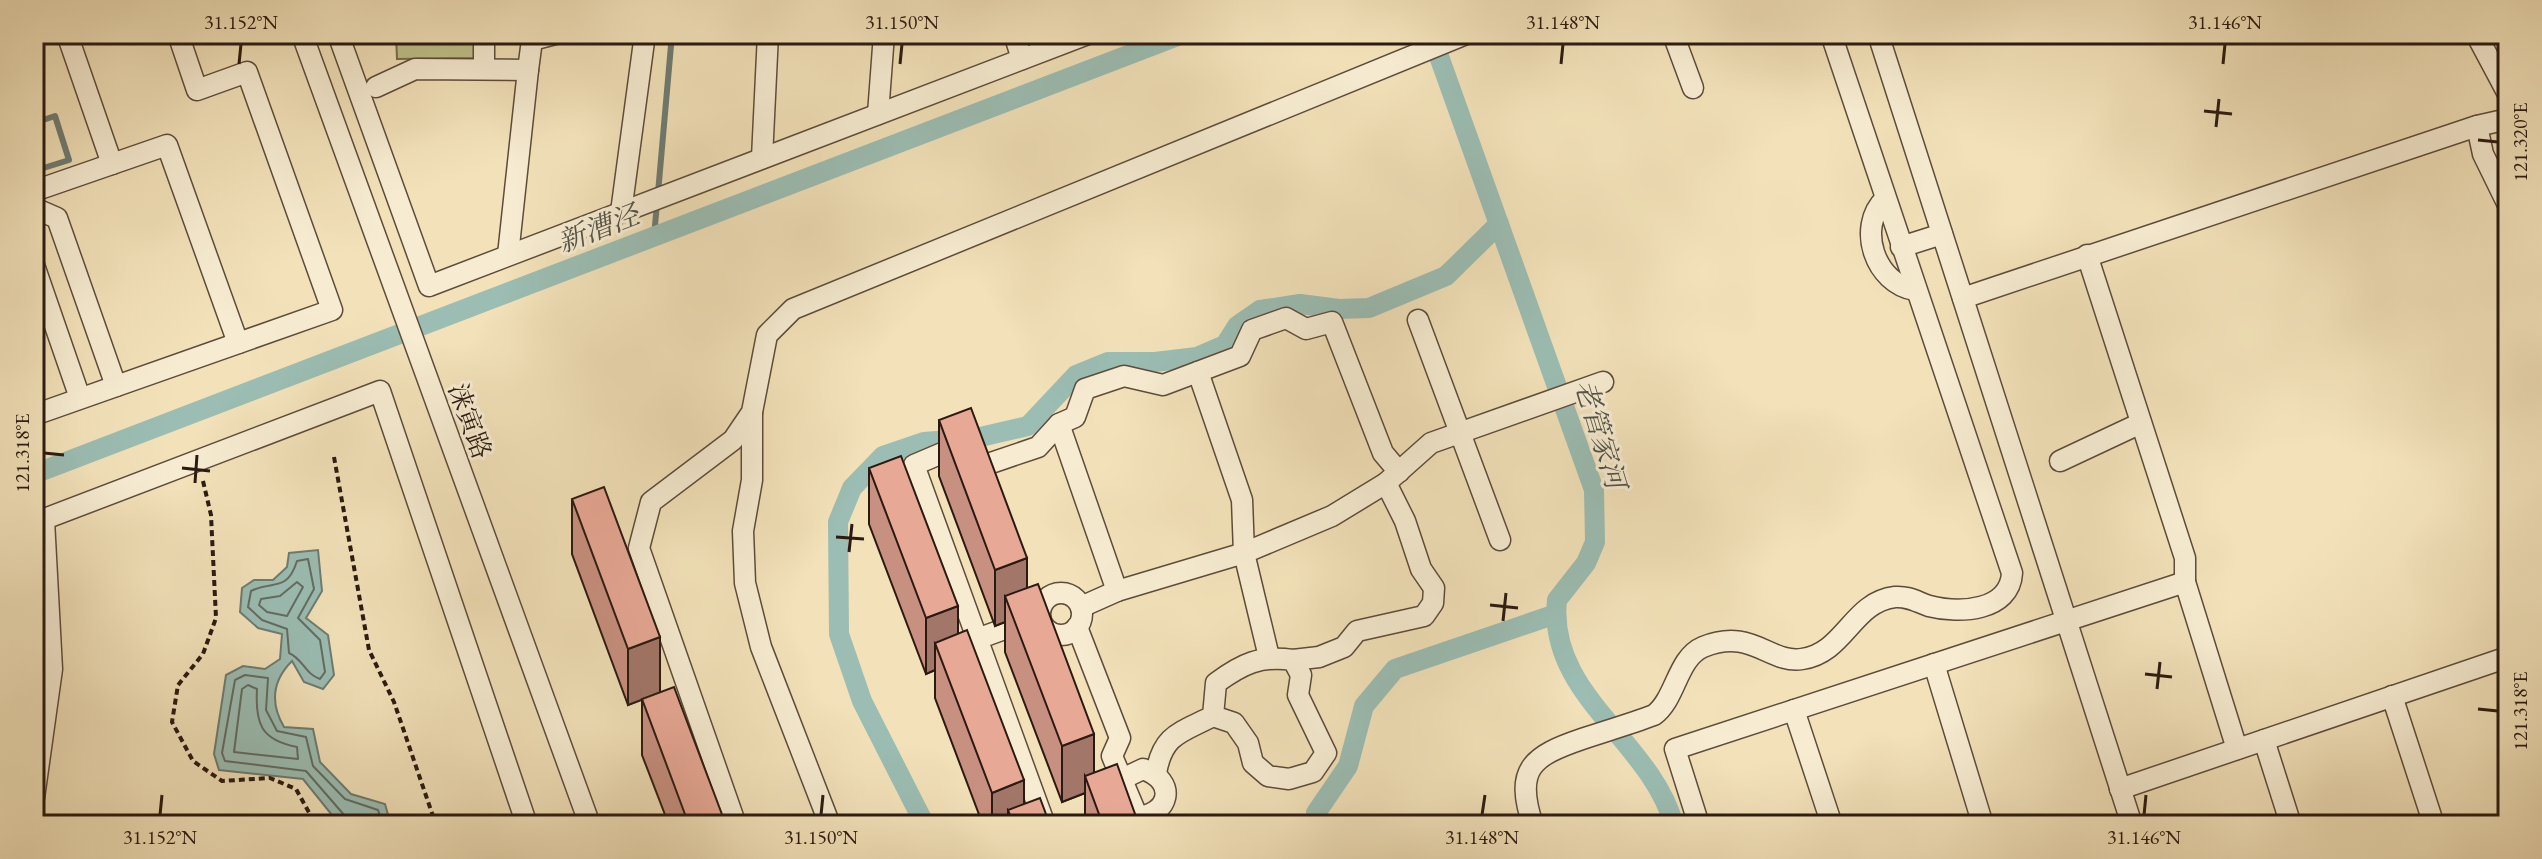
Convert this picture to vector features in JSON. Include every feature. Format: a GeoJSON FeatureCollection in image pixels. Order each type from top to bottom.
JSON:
{"type":"FeatureCollection","features":[{"type":"Feature","properties":{"kind":"street"},"geometry":{"type":"LineString","coordinates":[[67,34],[112,164]]}},
{"type":"Feature","properties":{"kind":"street"},"geometry":{"type":"LineString","coordinates":[[34,415],[332,310],[247,72],[197,90],[178,34]]}},
{"type":"Feature","properties":{"kind":"street","name":"涞寅路"},"geometry":{"type":"LineString","coordinates":[[302,34],[590,825]]}},
{"type":"Feature","properties":{"kind":"street"},"geometry":{"type":"LineString","coordinates":[[338,34],[429,286],[1084,35]]}},
{"type":"Feature","properties":{"kind":"street"},"geometry":{"type":"LineString","coordinates":[[484,34],[484,69]]}},
{"type":"Feature","properties":{"kind":"street"},"geometry":{"type":"LineString","coordinates":[[508,255],[532,37],[555,34]]}},
{"type":"Feature","properties":{"kind":"street"},"geometry":{"type":"LineString","coordinates":[[621,212],[645,34]]}},
{"type":"Feature","properties":{"kind":"street"},"geometry":{"type":"LineString","coordinates":[[762,158],[768,34]]}},
{"type":"Feature","properties":{"kind":"street"},"geometry":{"type":"LineString","coordinates":[[878,114],[884,34]]}},
{"type":"Feature","properties":{"kind":"street"},"geometry":{"type":"LineString","coordinates":[[1014,34],[1022,59]]}},
{"type":"Feature","properties":{"kind":"street"},"geometry":{"type":"LineString","coordinates":[[1673,34],[1693,88]]}},
{"type":"Feature","properties":{"kind":"street"},"geometry":{"type":"LineString","coordinates":[[1533,825],[1525,800],[1528,773],[1544,753],[1633,723],[1662,709],[1689,659],[1699,649],[1712,644],[1744,642],[1784,658],[1814,657],[1831,649],[1860,614],[1880,600],[1909,597],[1929,606],[1954,609],[2003,598],[2011,588],[2012,573],[1831,34]]}},
{"type":"Feature","properties":{"kind":"street"},"geometry":{"type":"LineString","coordinates":[[1878,34],[2132,825]]}},
{"type":"Feature","properties":{"kind":"street"},"geometry":{"type":"LineString","coordinates":[[2476,34],[2508,94]]}},
{"type":"Feature","properties":{"kind":"street"},"geometry":{"type":"LineString","coordinates":[[830,825],[761,647],[745,583],[743,531],[752,480],[752,412],[767,335],[793,309],[1462,36]]}},
{"type":"Feature","properties":{"kind":"street"},"geometry":{"type":"LineString","coordinates":[[376,87],[415,69],[528,70]]}},
{"type":"Feature","properties":{"kind":"street"},"geometry":{"type":"LineString","coordinates":[[1963,298],[2477,126],[2508,119]]}},
{"type":"Feature","properties":{"kind":"street"},"geometry":{"type":"LineString","coordinates":[[2477,126],[2483,154],[2508,205]]}},
{"type":"Feature","properties":{"kind":"street"},"geometry":{"type":"LineString","coordinates":[[34,191],[167,145],[238,343]]}},
{"type":"Feature","properties":{"kind":"street"},"geometry":{"type":"LineString","coordinates":[[1885,199],[1874,210],[1870,227],[1876,258],[1889,280],[1900,288],[1915,290]]}},
{"type":"Feature","properties":{"kind":"street"},"geometry":{"type":"LineString","coordinates":[[34,208],[57,218],[116,386]]}},
{"type":"Feature","properties":{"kind":"street"},"geometry":{"type":"LineString","coordinates":[[1901,247],[1942,234]]}},
{"type":"Feature","properties":{"kind":"street"},"geometry":{"type":"LineString","coordinates":[[2087,255],[2185,558],[2185,582],[2237,749]]}},
{"type":"Feature","properties":{"kind":"street"},"geometry":{"type":"LineString","coordinates":[[34,265],[80,398]]}},
{"type":"Feature","properties":{"kind":"street"},"geometry":{"type":"LineString","coordinates":[[1045,825],[914,465],[947,451],[985,465],[1038,447],[1059,424],[1075,417],[1085,389],[1124,376],[1163,385],[1240,356],[1252,330],[1286,318],[1306,329],[1332,322],[1393,478],[1421,569],[1434,588],[1433,603],[1424,616],[1357,631],[1344,647],[1319,657],[1293,660],[1269,657],[1241,664],[1216,683],[1213,716]]}},
{"type":"Feature","properties":{"kind":"street"},"geometry":{"type":"LineString","coordinates":[[1418,320],[1500,540]]}},
{"type":"Feature","properties":{"kind":"street"},"geometry":{"type":"LineString","coordinates":[[1198,372],[1242,500],[1244,553],[1269,657]]}},
{"type":"Feature","properties":{"kind":"street"},"geometry":{"type":"LineString","coordinates":[[977,639],[1045,625],[1065,635],[1079,617],[1117,591],[1244,553],[1332,516],[1393,478],[1431,443],[1603,382]]}},
{"type":"Feature","properties":{"kind":"street"},"geometry":{"type":"LineString","coordinates":[[34,798],[52,669],[39,522],[380,391],[527,825]]}},
{"type":"Feature","properties":{"kind":"street"},"geometry":{"type":"LineString","coordinates":[[736,825],[639,548],[651,502],[733,440],[752,412]]}},
{"type":"Feature","properties":{"kind":"street"},"geometry":{"type":"LineString","coordinates":[[2060,461],[2141,423]]}},
{"type":"Feature","properties":{"kind":"street"},"geometry":{"type":"LineString","coordinates":[[1059,424],[1117,591]]}},
{"type":"Feature","properties":{"kind":"street"},"geometry":{"type":"LineString","coordinates":[[1699,825],[1675,749],[2185,582]]}},
{"type":"Feature","properties":{"kind":"street"},"geometry":{"type":"LineString","coordinates":[[1091,663],[1064,666],[1045,625],[1042,603],[1053,594],[1073,596],[1091,663],[1120,738],[1104,752],[1138,821],[1160,809],[1166,798],[1164,784],[1156,773],[1143,769],[1120,780]]}},
{"type":"Feature","properties":{"kind":"street"},"geometry":{"type":"LineString","coordinates":[[2120,789],[2508,657]]}},
{"type":"Feature","properties":{"kind":"street"},"geometry":{"type":"LineString","coordinates":[[1156,773],[1160,750],[1168,739],[1213,716],[1234,723],[1248,743],[1253,763],[1268,776],[1289,779],[1313,772],[1326,753],[1298,695],[1301,675],[1293,660]]}},
{"type":"Feature","properties":{"kind":"street"},"geometry":{"type":"LineString","coordinates":[[1934,664],[1983,825]]}},
{"type":"Feature","properties":{"kind":"street"},"geometry":{"type":"LineString","coordinates":[[2392,696],[2434,825]]}},
{"type":"Feature","properties":{"kind":"street"},"geometry":{"type":"LineString","coordinates":[[1794,710],[1832,825]]}},
{"type":"Feature","properties":{"kind":"street"},"geometry":{"type":"LineString","coordinates":[[2264,740],[2291,825]]}},
{"type":"Feature","properties":{"kind":"street"},"geometry":{"type":"LineString","coordinates":[[1056,825],[1063,825]]}},
{"type":"Feature","properties":{"kind":"path"},"geometry":{"type":"LineString","coordinates":[[334,457],[369,650],[394,702],[436,825]]}},
{"type":"Feature","properties":{"kind":"path"},"geometry":{"type":"LineString","coordinates":[[203,481],[211,515],[216,618],[203,654],[178,685],[172,722],[193,761],[212,775],[222,781],[270,778],[296,789],[316,825]]}},
{"type":"Feature","properties":{"kind":"green space"},"geometry":{"type":"Polygon","coordinates":[[[396,34],[474,34],[474,58],[397,59],[396,34]]]}},
{"type":"Feature","properties":{"kind":"water"},"geometry":{"type":"Polygon","coordinates":[[[318,550],[322,591],[306,618],[328,635],[334,675],[323,689],[304,682],[292,661],[277,684],[277,709],[284,727],[313,729],[320,762],[351,794],[385,804],[391,825],[340,825],[303,779],[219,770],[214,754],[226,675],[243,666],[265,669],[280,659],[282,634],[258,628],[240,612],[242,588],[254,580],[273,580],[287,567],[289,553],[318,550]]]}},
{"type":"Feature","properties":{"kind":"building"},"geometry":{"type":"Polygon","coordinates":[[[971,408],[1027,558],[995,570],[939,420],[971,408]]]}},
{"type":"Feature","properties":{"kind":"building"},"geometry":{"type":"Polygon","coordinates":[[[901,456],[958,606],[926,618],[869,468],[901,456]]]}},
{"type":"Feature","properties":{"kind":"building"},"geometry":{"type":"Polygon","coordinates":[[[604,487],[660,637],[628,649],[572,499],[604,487]]]}},
{"type":"Feature","properties":{"kind":"building"},"geometry":{"type":"Polygon","coordinates":[[[1038,584],[1094,734],[1062,746],[1005,596],[1038,584]]]}},
{"type":"Feature","properties":{"kind":"building"},"geometry":{"type":"Polygon","coordinates":[[[967,630],[1024,780],[992,793],[935,643],[967,630]]]}},
{"type":"Feature","properties":{"kind":"building"},"geometry":{"type":"Polygon","coordinates":[[[674,687],[726,825],[689,825],[642,699],[674,687]]]}},
{"type":"Feature","properties":{"kind":"building"},"geometry":{"type":"Polygon","coordinates":[[[1117,764],[1139,825],[1103,825],[1085,776],[1117,764]]]}},
{"type":"Feature","properties":{"kind":"building"},"geometry":{"type":"Polygon","coordinates":[[[1040,798],[1050,825],[1014,825],[1008,810],[1040,798]]]}},
{"type":"Feature","properties":{"kind":"waterway"},"geometry":{"type":"LineString","coordinates":[[658,193],[672,34]]}},
{"type":"Feature","properties":{"kind":"waterway","name":"新漕泾"},"geometry":{"type":"LineString","coordinates":[[34,474],[1183,34]]}},
{"type":"Feature","properties":{"kind":"waterway","name":"老管家河"},"geometry":{"type":"LineString","coordinates":[[1431,34],[1594,490],[1595,542],[1586,563],[1557,600],[1558,633],[1568,663],[1583,690],[1644,767],[1662,795],[1674,825]]}},
{"type":"Feature","properties":{"kind":"waterway"},"geometry":{"type":"LineString","coordinates":[[34,123],[55,116],[69,160],[34,171]]}},
{"type":"Feature","properties":{"kind":"waterway"},"geometry":{"type":"LineString","coordinates":[[654,236],[657,204]]}},
{"type":"Feature","properties":{"kind":"waterway"},"geometry":{"type":"LineString","coordinates":[[925,825],[862,701],[839,634],[838,522],[852,488],[883,456],[924,442],[976,438],[1028,426],[1076,375],[1108,362],[1155,362],[1197,357],[1225,345],[1237,326],[1260,310],[1300,304],[1339,309],[1369,308],[1446,276],[1499,224]]}},
{"type":"Feature","properties":{"kind":"waterway"},"geometry":{"type":"LineString","coordinates":[[1315,825],[1316,813],[1348,766],[1364,706],[1395,669],[1556,614]]}}]}
